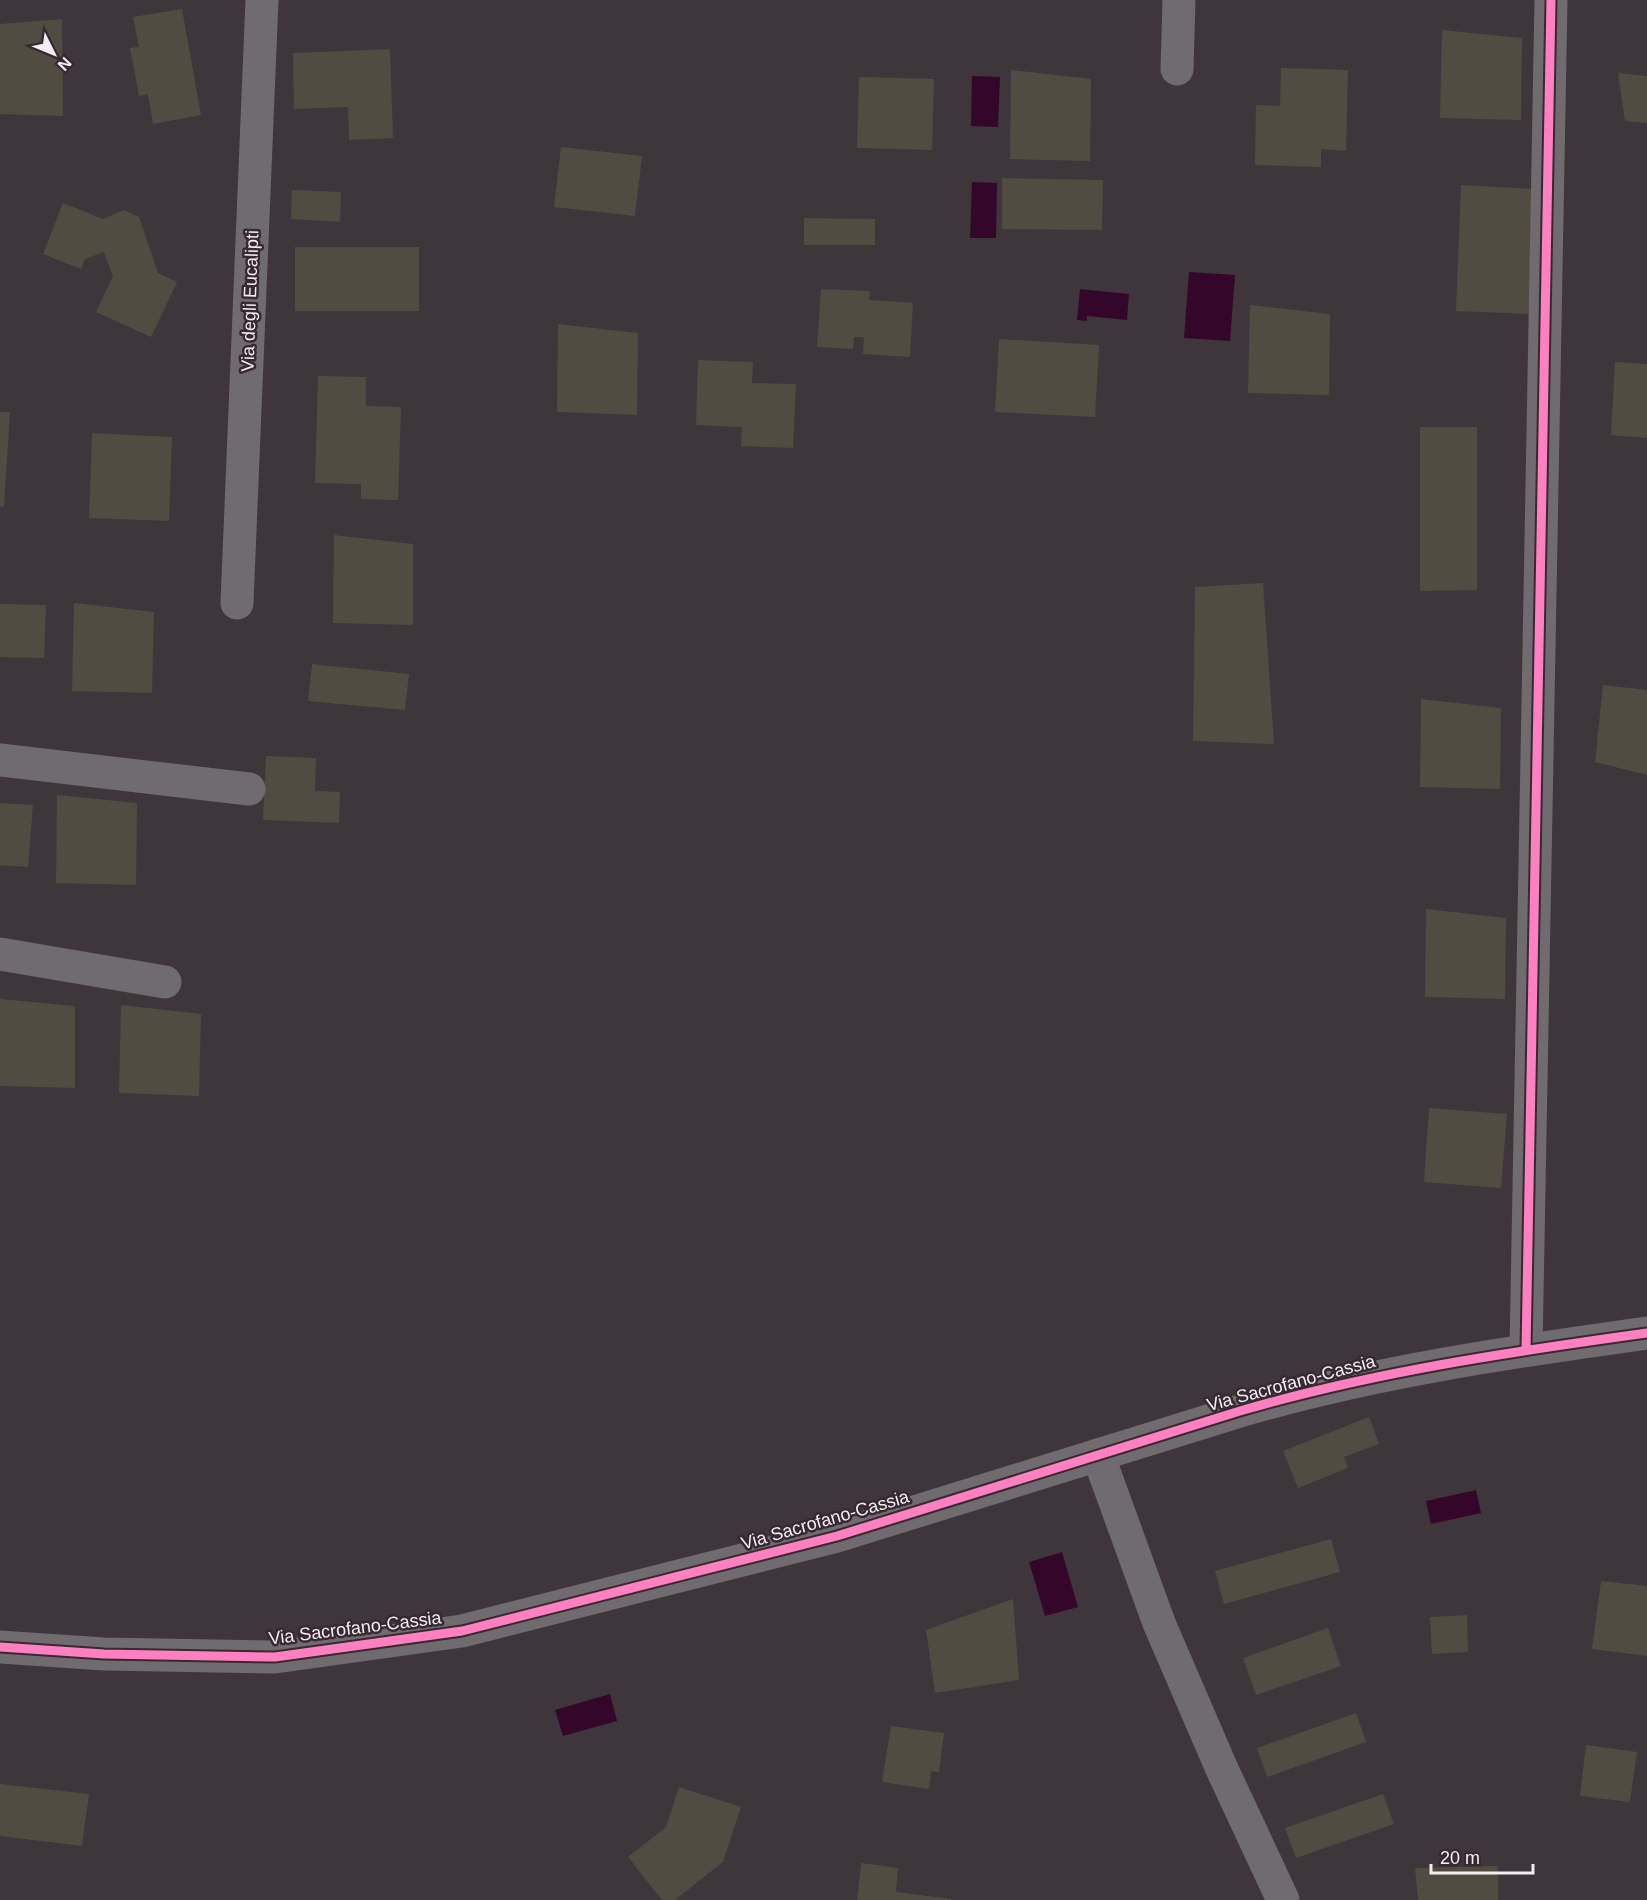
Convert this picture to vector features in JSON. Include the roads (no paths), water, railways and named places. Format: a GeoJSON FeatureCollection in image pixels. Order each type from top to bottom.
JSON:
{"type":"FeatureCollection","features":[{"type":"Feature","properties":{"kind":"street","name":"Via degli Eucalipti"},"geometry":{"type":"LineString","coordinates":[[237,603],[262,0]]}},
{"type":"Feature","properties":{"kind":"street"},"geometry":{"type":"LineString","coordinates":[[1177,69],[1179,0]]}},
{"type":"Feature","properties":{"kind":"street"},"geometry":{"type":"LineString","coordinates":[[1526,1350],[1551,0]]}},
{"type":"Feature","properties":{"kind":"street"},"geometry":{"type":"LineString","coordinates":[[0,760],[249,789]]}},
{"type":"Feature","properties":{"kind":"street"},"geometry":{"type":"LineString","coordinates":[[0,954],[165,982]]}},
{"type":"Feature","properties":{"kind":"street","name":"Via Sacrofano-Cassia"},"geometry":{"type":"LineString","coordinates":[[0,1647],[104,1654],[275,1657],[462,1631],[837,1536],[1270,1402],[1336,1385],[1428,1366],[1647,1333]]}},
{"type":"Feature","properties":{"kind":"street"},"geometry":{"type":"LineString","coordinates":[[1098,1455],[1159,1623],[1221,1767],[1284,1900]]}}]}
